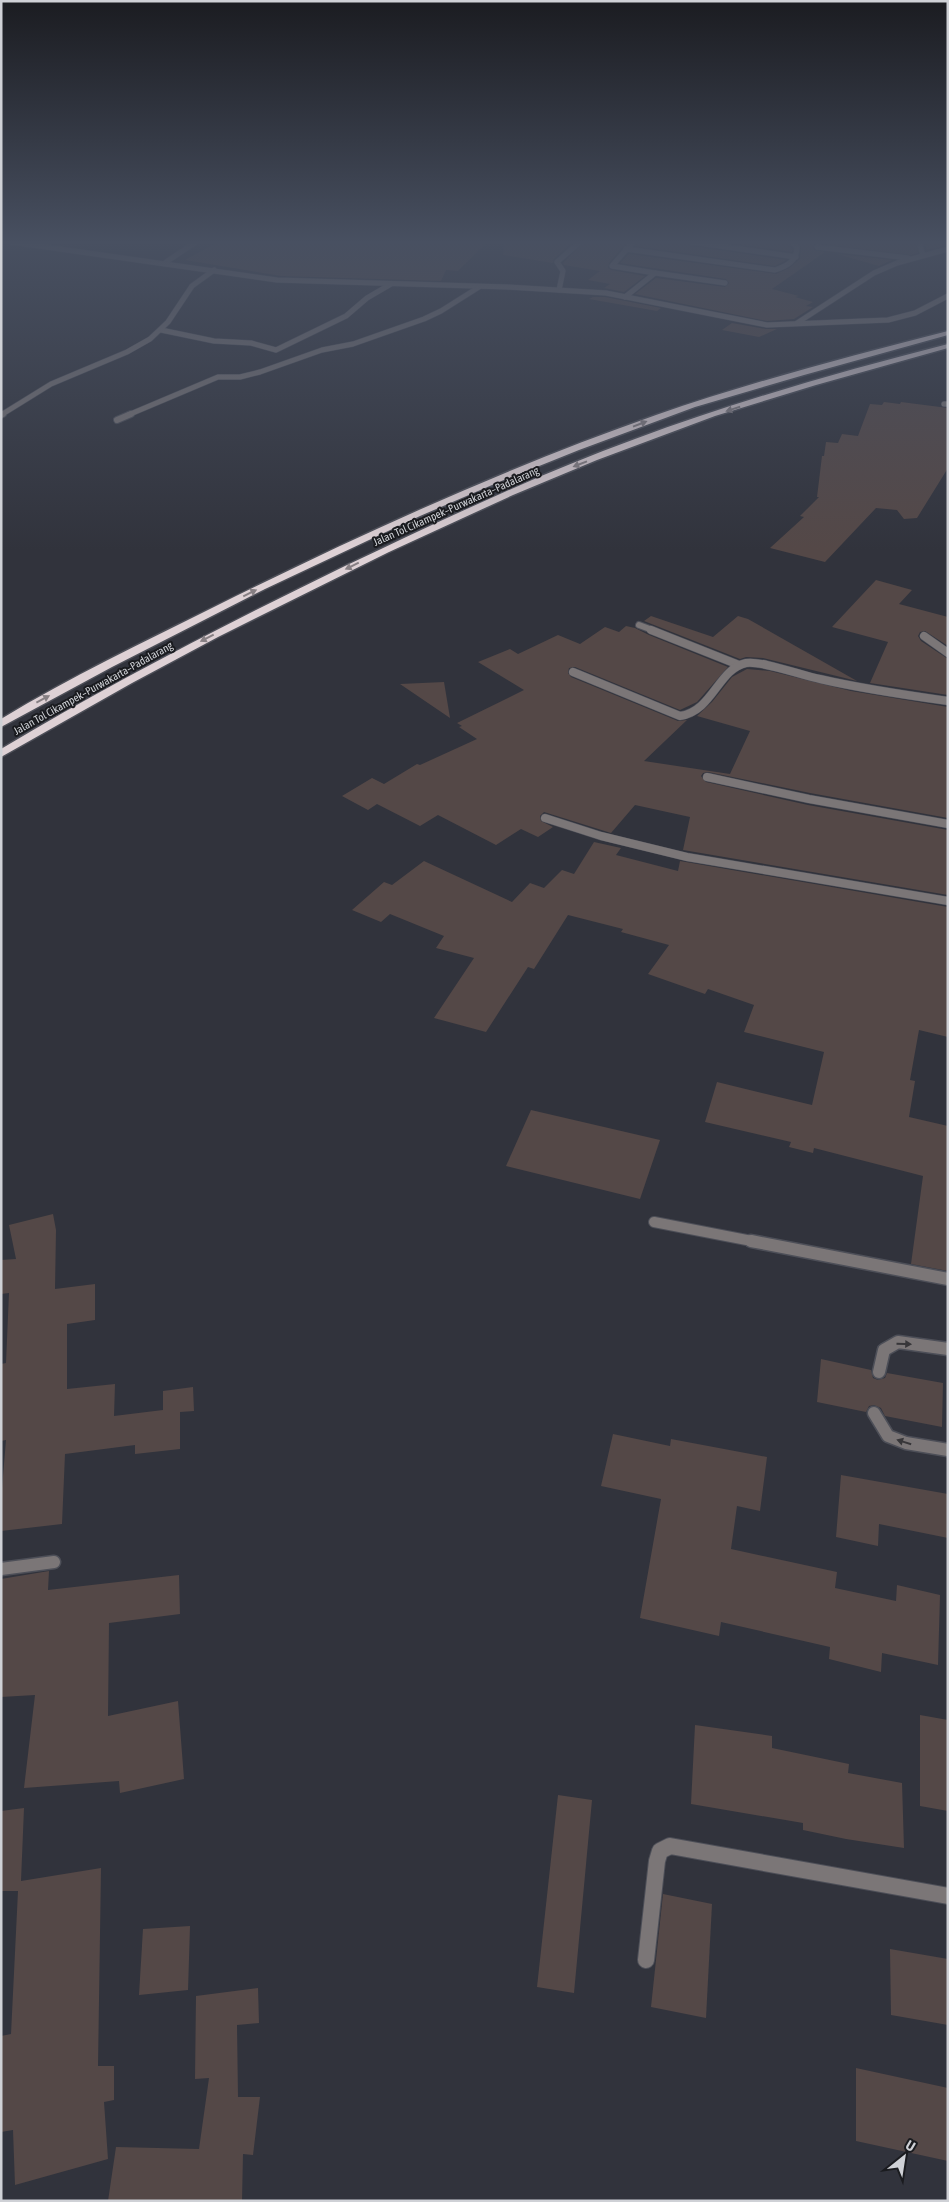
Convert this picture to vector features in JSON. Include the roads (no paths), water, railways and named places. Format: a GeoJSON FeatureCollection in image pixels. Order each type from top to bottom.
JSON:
{"type":"FeatureCollection","features":[{"type":"Feature","properties":{"kind":"highway","name":"Jalan Tol Cikampek–Purwakarta–Padalarang"},"geometry":{"type":"LineString","coordinates":[[1,724],[41,700],[250,593],[398,522],[537,462],[658,417],[797,374],[905,345]]}},
{"type":"Feature","properties":{"kind":"highway","name":"Jalan Tol Cikampek–Purwakarta–Padalarang"},"geometry":{"type":"LineString","coordinates":[[1,754],[60,717],[217,633],[422,532],[560,472],[678,426],[816,383],[948,346]]}},
{"type":"Feature","properties":{"kind":"street"},"geometry":{"type":"LineString","coordinates":[[1,415],[58,381],[139,345]]}},
{"type":"Feature","properties":{"kind":"street"},"geometry":{"type":"LineString","coordinates":[[257,345],[303,356]]}},
{"type":"Feature","properties":{"kind":"street"},"geometry":{"type":"LineString","coordinates":[[276,350],[287,345]]}},
{"type":"Feature","properties":{"kind":"street"},"geometry":{"type":"LineString","coordinates":[[117,420],[218,377],[247,376],[322,350],[349,345]]}},
{"type":"Feature","properties":{"kind":"street"},"geometry":{"type":"LineString","coordinates":[[639,625],[739,665]]}},
{"type":"Feature","properties":{"kind":"street"},"geometry":{"type":"LineString","coordinates":[[924,636],[948,653]]}},
{"type":"Feature","properties":{"kind":"street"},"geometry":{"type":"LineString","coordinates":[[574,672],[680,716],[687,717],[698,710],[739,665],[750,662],[806,677],[948,701]]}},
{"type":"Feature","properties":{"kind":"street"},"geometry":{"type":"LineString","coordinates":[[707,777],[809,799],[948,824]]}},
{"type":"Feature","properties":{"kind":"street"},"geometry":{"type":"LineString","coordinates":[[545,818],[612,841],[705,861],[883,892],[948,901]]}},
{"type":"Feature","properties":{"kind":"street"},"geometry":{"type":"LineString","coordinates":[[654,1222],[948,1279]]}},
{"type":"Feature","properties":{"kind":"street"},"geometry":{"type":"LineString","coordinates":[[878,1372],[884,1350],[898,1342],[948,1349]]}},
{"type":"Feature","properties":{"kind":"street"},"geometry":{"type":"LineString","coordinates":[[874,1413],[888,1436],[906,1443],[948,1450]]}},
{"type":"Feature","properties":{"kind":"street"},"geometry":{"type":"LineString","coordinates":[[1,1569],[54,1562]]}},
{"type":"Feature","properties":{"kind":"street"},"geometry":{"type":"LineString","coordinates":[[646,1960],[656,1861],[660,1851],[670,1846],[948,1896]]}}]}
